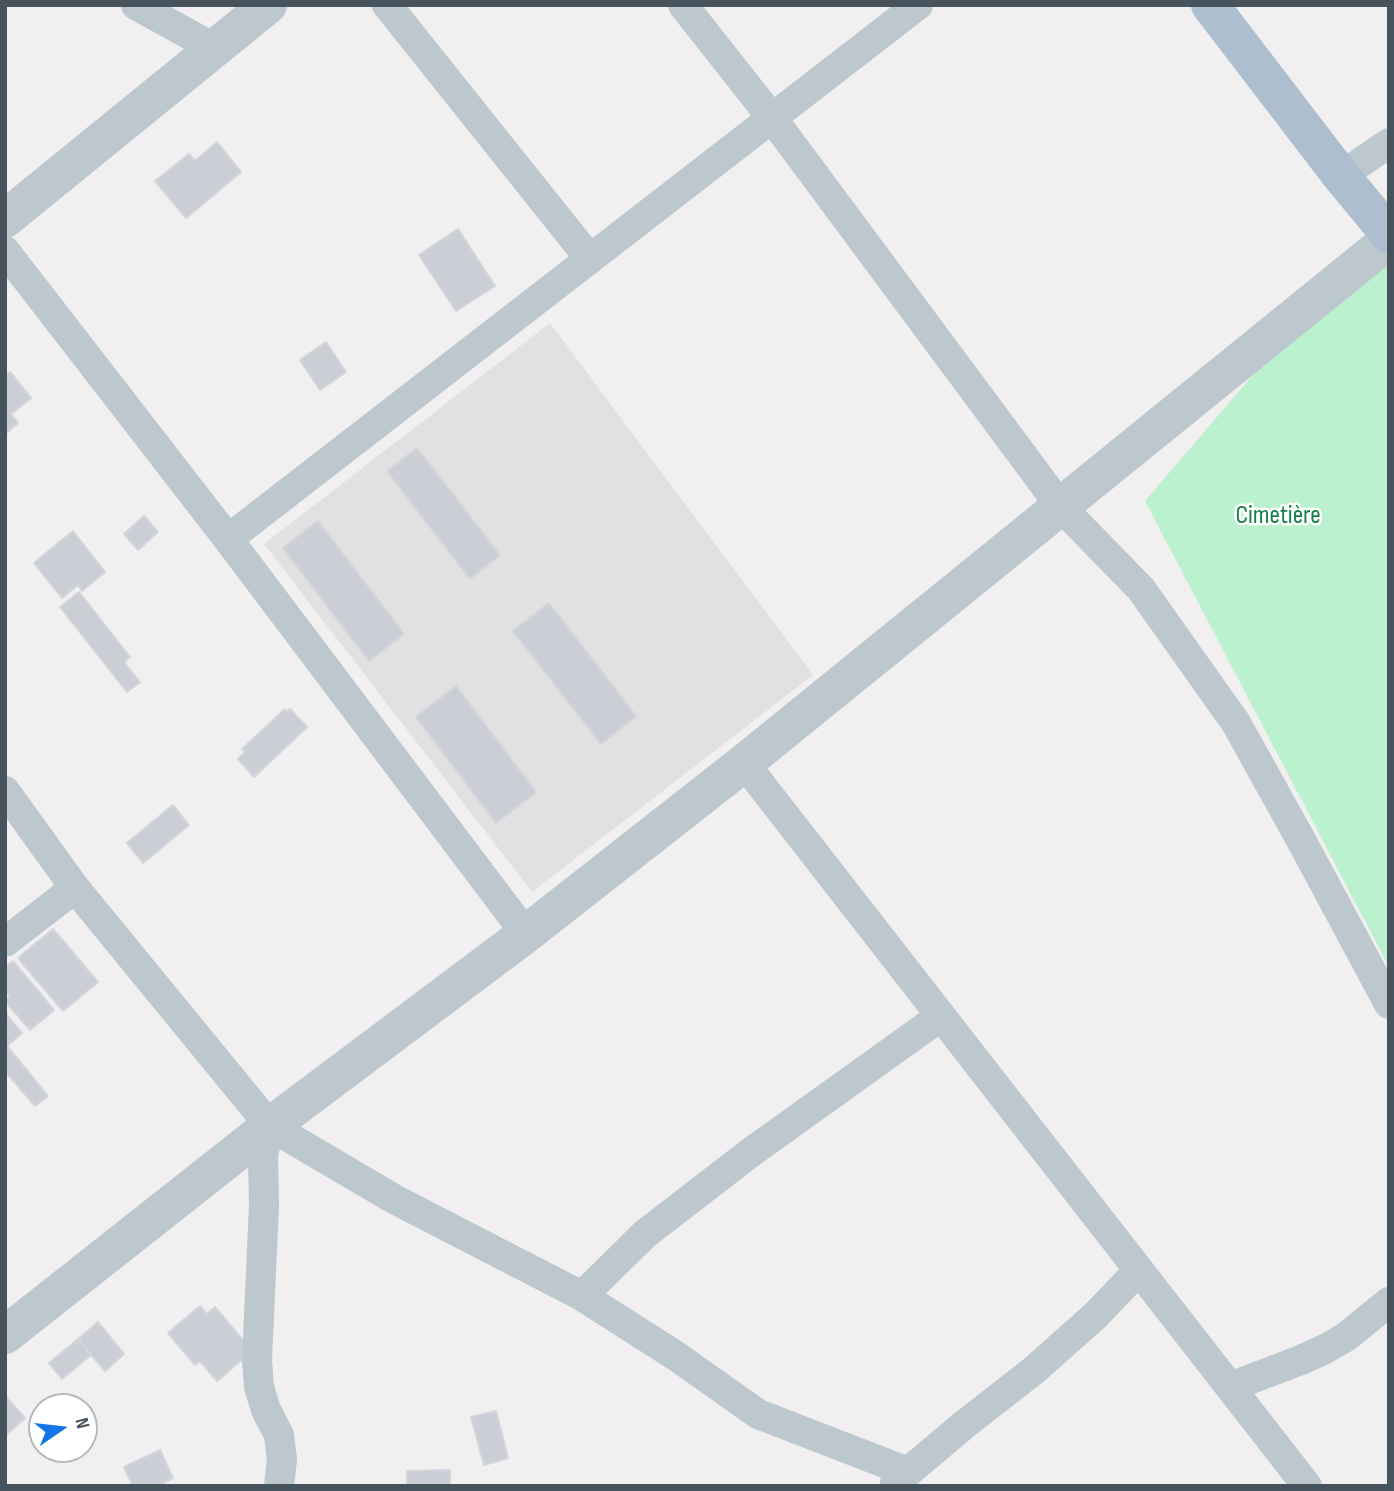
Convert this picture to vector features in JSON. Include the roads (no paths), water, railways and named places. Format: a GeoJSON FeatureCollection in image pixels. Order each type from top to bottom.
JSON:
{"type":"FeatureCollection","features":[{"type":"Feature","properties":{"kind":"main road"},"geometry":{"type":"LineString","coordinates":[[1210,5],[1389,234]]}},
{"type":"Feature","properties":{"kind":"street"},"geometry":{"type":"LineString","coordinates":[[136,5],[214,48]]}},
{"type":"Feature","properties":{"kind":"street"},"geometry":{"type":"LineString","coordinates":[[5,219],[268,5]]}},
{"type":"Feature","properties":{"kind":"street"},"geometry":{"type":"LineString","coordinates":[[387,5],[590,259]]}},
{"type":"Feature","properties":{"kind":"street"},"geometry":{"type":"LineString","coordinates":[[683,5],[772,118],[1061,507],[1141,589],[1236,723],[1389,1004]]}},
{"type":"Feature","properties":{"kind":"street"},"geometry":{"type":"LineString","coordinates":[[228,539],[918,5]]}},
{"type":"Feature","properties":{"kind":"street"},"geometry":{"type":"LineString","coordinates":[[1341,176],[1389,143]]}},
{"type":"Feature","properties":{"kind":"street"},"geometry":{"type":"LineString","coordinates":[[5,1335],[270,1126],[526,934],[744,763],[1389,240]]}},
{"type":"Feature","properties":{"kind":"street"},"geometry":{"type":"LineString","coordinates":[[5,251],[228,539],[526,934]]}},
{"type":"Feature","properties":{"kind":"street"},"geometry":{"type":"LineString","coordinates":[[744,763],[1307,1486]]}},
{"type":"Feature","properties":{"kind":"street"},"geometry":{"type":"LineString","coordinates":[[5,790],[75,888],[270,1126],[394,1199],[582,1296],[676,1356],[758,1414],[900,1479],[1033,1371],[1096,1315],[1139,1270]]}},
{"type":"Feature","properties":{"kind":"street"},"geometry":{"type":"LineString","coordinates":[[5,942],[75,888]]}},
{"type":"Feature","properties":{"kind":"street"},"geometry":{"type":"LineString","coordinates":[[582,1296],[645,1234],[750,1153],[941,1016]]}},
{"type":"Feature","properties":{"kind":"street"},"geometry":{"type":"LineString","coordinates":[[270,1126],[263,1155],[264,1205],[257,1360],[259,1387],[266,1410],[279,1436],[282,1459],[279,1486]]}},
{"type":"Feature","properties":{"kind":"street"},"geometry":{"type":"LineString","coordinates":[[1230,1387],[1325,1349],[1346,1337],[1389,1302]]}},
{"type":"Feature","properties":{"kind":"park label","name":"Cimetière"},"geometry":{"type":"Point","coordinates":[1278,516]}}]}
